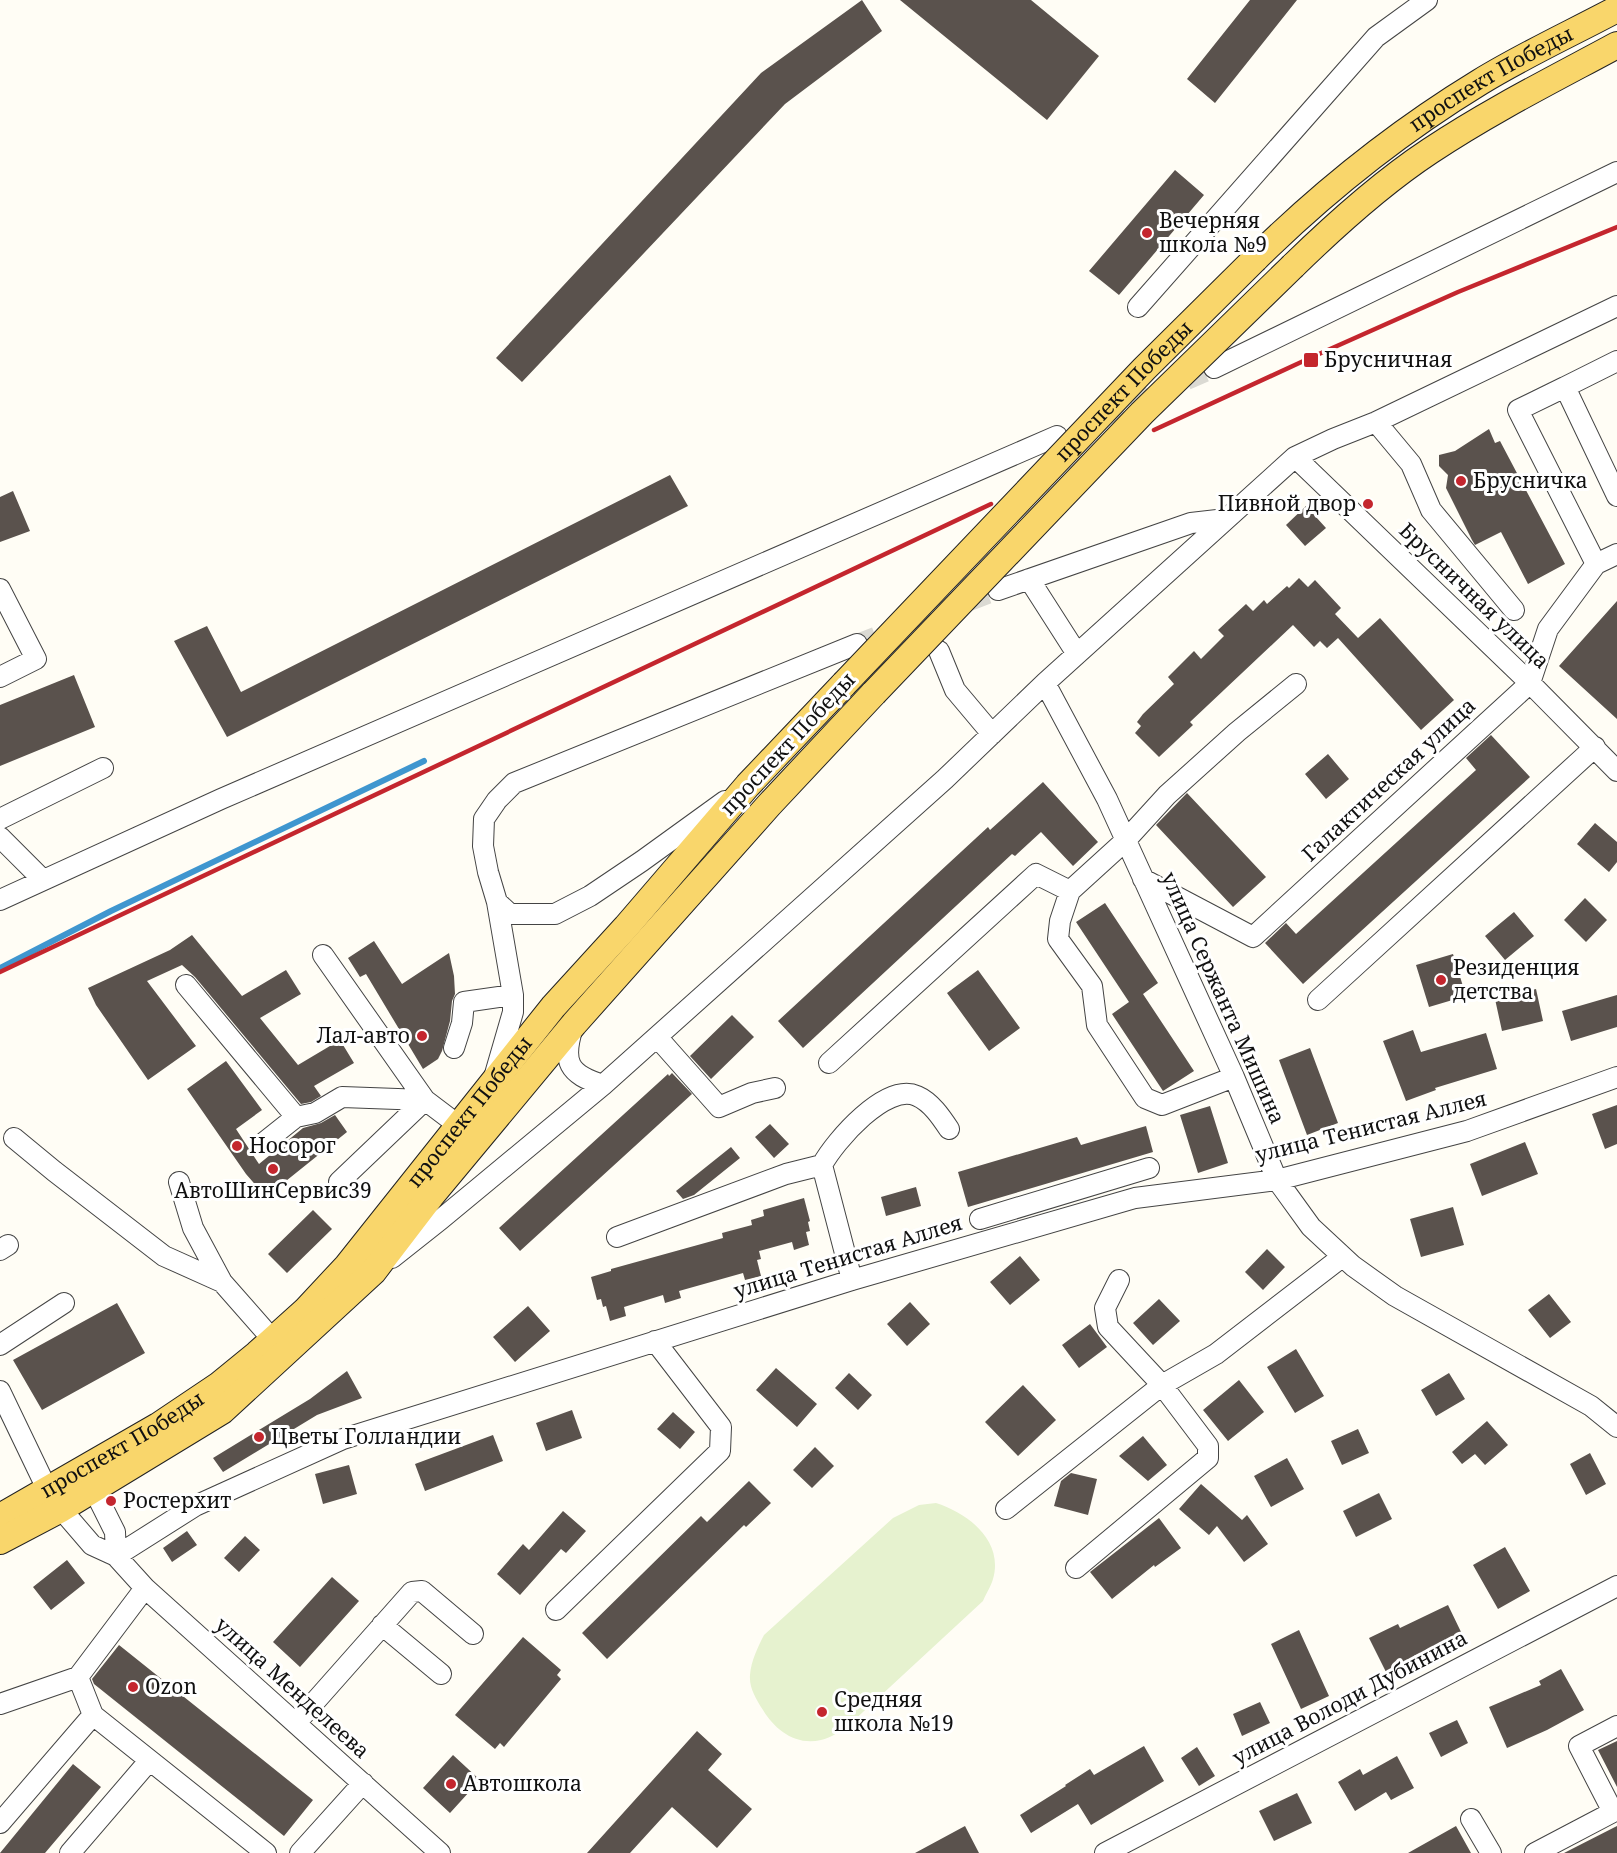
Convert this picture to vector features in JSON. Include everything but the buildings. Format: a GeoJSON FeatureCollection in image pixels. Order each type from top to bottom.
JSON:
{"type":"FeatureCollection","features":[{"type":"Feature","properties":{"kind":"main road","name":"проспект Победы"},"geometry":{"type":"LineString","coordinates":[[89,1480],[158,1426],[219,1385],[305,1311],[348,1266],[553,1007],[626,927],[748,785],[1144,369],[1309,207],[1356,167],[1408,128],[1482,81],[1617,9]]}},
{"type":"Feature","properties":{"kind":"main road","name":"проспект Победы"},"geometry":{"type":"LineString","coordinates":[[0,1541],[54,1500],[222,1411],[373,1272],[431,1196],[574,1024],[768,805],[1142,413],[1321,238],[1429,152],[1497,109],[1617,45]]}},
{"type":"Feature","properties":{"kind":"main road","name":"проспект Победы"},"geometry":{"type":"LineString","coordinates":[[2,1514],[54,1500]]}},
{"type":"Feature","properties":{"kind":"street"},"geometry":{"type":"LineString","coordinates":[[1138,306],[1376,37],[1427,0]]}},
{"type":"Feature","properties":{"kind":"street"},"geometry":{"type":"LineString","coordinates":[[1214,368],[1617,172]]}},
{"type":"Feature","properties":{"kind":"street"},"geometry":{"type":"LineString","coordinates":[[373,1272],[476,1191],[603,1085],[945,779],[1045,682],[1295,457],[1376,422],[1617,306]]}},
{"type":"Feature","properties":{"kind":"street"},"geometry":{"type":"LineString","coordinates":[[1596,564],[1518,410],[1617,361]]}},
{"type":"Feature","properties":{"kind":"street"},"geometry":{"type":"LineString","coordinates":[[1565,387],[1617,496]]}},
{"type":"Feature","properties":{"kind":"street"},"geometry":{"type":"LineString","coordinates":[[1376,422],[1411,464],[1431,510],[1514,610]]}},
{"type":"Feature","properties":{"kind":"street","name":"проспект Победы"},"geometry":{"type":"LineString","coordinates":[[0,900],[221,799],[1057,436]]}},
{"type":"Feature","properties":{"kind":"street","name":"Брусничная улица"},"geometry":{"type":"LineString","coordinates":[[1295,457],[1530,683],[1617,771]]}},
{"type":"Feature","properties":{"kind":"street"},"geometry":{"type":"LineString","coordinates":[[998,590],[1191,523],[1226,519]]}},
{"type":"Feature","properties":{"kind":"street","name":"Галактическая улица"},"geometry":{"type":"LineString","coordinates":[[1143,879],[1253,937],[1530,683],[1548,629],[1596,564],[1617,554]]}},
{"type":"Feature","properties":{"kind":"street"},"geometry":{"type":"LineString","coordinates":[[1029,579],[1077,654]]}},
{"type":"Feature","properties":{"kind":"street"},"geometry":{"type":"LineString","coordinates":[[0,589],[36,659],[0,677]]}},
{"type":"Feature","properties":{"kind":"street"},"geometry":{"type":"LineString","coordinates":[[492,1082],[502,1057],[513,1012],[513,995],[497,902],[483,846],[484,819],[497,800],[514,783],[857,644]]}},
{"type":"Feature","properties":{"kind":"street"},"geometry":{"type":"LineString","coordinates":[[939,651],[955,690],[992,734]]}},
{"type":"Feature","properties":{"kind":"street","name":"улица Сержанта Мишина"},"geometry":{"type":"LineString","coordinates":[[1045,682],[1107,799],[1234,1077],[1277,1180],[1311,1227],[1342,1257],[1395,1296],[1591,1406],[1617,1427]]}},
{"type":"Feature","properties":{"kind":"street"},"geometry":{"type":"LineString","coordinates":[[1234,1077],[1162,1105],[1145,1098],[1097,1025],[1092,986],[1058,939],[1060,921],[1070,891],[1125,842],[1167,795],[1237,732],[1296,684]]}},
{"type":"Feature","properties":{"kind":"street"},"geometry":{"type":"LineString","coordinates":[[1318,1000],[1595,747]]}},
{"type":"Feature","properties":{"kind":"street"},"geometry":{"type":"LineString","coordinates":[[0,819],[103,768]]}},
{"type":"Feature","properties":{"kind":"street"},"geometry":{"type":"LineString","coordinates":[[497,902],[510,914],[555,914],[590,896],[748,785]]}},
{"type":"Feature","properties":{"kind":"street"},"geometry":{"type":"LineString","coordinates":[[0,837],[43,880]]}},
{"type":"Feature","properties":{"kind":"street"},"geometry":{"type":"LineString","coordinates":[[829,1063],[1036,874],[1070,891]]}},
{"type":"Feature","properties":{"kind":"street"},"geometry":{"type":"LineString","coordinates":[[323,955],[425,1100],[458,1125]]}},
{"type":"Feature","properties":{"kind":"street"},"geometry":{"type":"LineString","coordinates":[[186,985],[296,1118]]}},
{"type":"Feature","properties":{"kind":"street"},"geometry":{"type":"LineString","coordinates":[[454,1048],[462,1023],[464,1002],[513,995]]}},
{"type":"Feature","properties":{"kind":"street"},"geometry":{"type":"LineString","coordinates":[[574,1024],[566,1048],[570,1065],[587,1080],[603,1085]]}},
{"type":"Feature","properties":{"kind":"street"},"geometry":{"type":"LineString","coordinates":[[657,1037],[719,1107],[752,1093],[775,1088]]}},
{"type":"Feature","properties":{"kind":"street","name":"улица Тенистая Аллея"},"geometry":{"type":"LineString","coordinates":[[116,1556],[195,1506],[343,1439],[852,1280],[1135,1198],[1277,1180],[1467,1131],[1617,1077]]}},
{"type":"Feature","properties":{"kind":"street"},"geometry":{"type":"LineString","coordinates":[[852,1280],[822,1165],[830,1150],[879,1103],[902,1093],[918,1096],[936,1110],[949,1129]]}},
{"type":"Feature","properties":{"kind":"street"},"geometry":{"type":"LineString","coordinates":[[262,1144],[296,1118],[315,1113],[342,1097],[425,1100]]}},
{"type":"Feature","properties":{"kind":"street"},"geometry":{"type":"LineString","coordinates":[[339,1182],[425,1100]]}},
{"type":"Feature","properties":{"kind":"street"},"geometry":{"type":"LineString","coordinates":[[14,1138],[164,1256],[222,1282]]}},
{"type":"Feature","properties":{"kind":"street"},"geometry":{"type":"LineString","coordinates":[[618,1237],[786,1174],[822,1165]]}},
{"type":"Feature","properties":{"kind":"street"},"geometry":{"type":"LineString","coordinates":[[980,1219],[1149,1168]]}},
{"type":"Feature","properties":{"kind":"street"},"geometry":{"type":"LineString","coordinates":[[1127,1175],[1135,1198]]}},
{"type":"Feature","properties":{"kind":"street"},"geometry":{"type":"LineString","coordinates":[[179,1182],[193,1228],[222,1282],[273,1340]]}},
{"type":"Feature","properties":{"kind":"street"},"geometry":{"type":"LineString","coordinates":[[1006,1509],[1162,1385],[1216,1354],[1342,1257]]}},
{"type":"Feature","properties":{"kind":"street"},"geometry":{"type":"LineString","coordinates":[[1076,1568],[1208,1458],[1208,1446],[1162,1385],[1108,1328],[1105,1308],[1119,1280]]}},
{"type":"Feature","properties":{"kind":"street"},"geometry":{"type":"LineString","coordinates":[[0,1345],[64,1303]]}},
{"type":"Feature","properties":{"kind":"street"},"geometry":{"type":"LineString","coordinates":[[556,1610],[720,1451],[721,1427],[655,1341]]}},
{"type":"Feature","properties":{"kind":"street","name":"улица Менделеева"},"geometry":{"type":"LineString","coordinates":[[0,1390],[54,1500],[92,1545],[116,1556],[145,1588],[440,1853]]}},
{"type":"Feature","properties":{"kind":"street"},"geometry":{"type":"LineString","coordinates":[[89,1480],[115,1532],[116,1556]]}},
{"type":"Feature","properties":{"kind":"street","name":"улица Володи Дубинина"},"geometry":{"type":"LineString","coordinates":[[1116,1851],[1617,1586]]}},
{"type":"Feature","properties":{"kind":"street"},"geometry":{"type":"LineString","coordinates":[[0,1704],[78,1677],[145,1588]]}},
{"type":"Feature","properties":{"kind":"street"},"geometry":{"type":"LineString","coordinates":[[296,1723],[412,1592],[422,1591],[473,1634]]}},
{"type":"Feature","properties":{"kind":"street"},"geometry":{"type":"LineString","coordinates":[[382,1625],[441,1674]]}},
{"type":"Feature","properties":{"kind":"street"},"geometry":{"type":"LineString","coordinates":[[78,1677],[93,1715],[266,1853]]}},
{"type":"Feature","properties":{"kind":"street"},"geometry":{"type":"LineString","coordinates":[[0,1822],[93,1715]]}},
{"type":"Feature","properties":{"kind":"street"},"geometry":{"type":"LineString","coordinates":[[1535,1853],[1613,1812],[1579,1746],[1617,1726]]}},
{"type":"Feature","properties":{"kind":"street"},"geometry":{"type":"LineString","coordinates":[[70,1853],[150,1761]]}},
{"type":"Feature","properties":{"kind":"street"},"geometry":{"type":"LineString","coordinates":[[300,1853],[363,1783]]}},
{"type":"Feature","properties":{"kind":"street"},"geometry":{"type":"LineString","coordinates":[[1472,1819],[1491,1853]]}},
{"type":"Feature","properties":{"kind":"green space"},"geometry":{"type":"Polygon","coordinates":[[[936,1503],[971,1521],[988,1541],[995,1565],[992,1582],[983,1601],[844,1729],[829,1738],[812,1741],[803,1741],[787,1735],[768,1717],[756,1698],[751,1684],[752,1665],[764,1635],[893,1518],[919,1505],[936,1503]]]}},
{"type":"Feature","properties":{"kind":"waterway"},"geometry":{"type":"LineString","coordinates":[[0,968],[111,911],[424,761]]}},
{"type":"Feature","properties":{"kind":"tunnel"},"geometry":{"type":"LineString","coordinates":[[1104,416],[1214,368]]}},
{"type":"Feature","properties":{"kind":"tunnel"},"geometry":{"type":"LineString","coordinates":[[857,644],[998,590]]}},
{"type":"Feature","properties":{"kind":"railway"},"geometry":{"type":"LineString","coordinates":[[1154,430],[1458,292],[1617,227]]}},
{"type":"Feature","properties":{"kind":"railway"},"geometry":{"type":"LineString","coordinates":[[0,972],[991,504]]}},
{"type":"Feature","properties":{"kind":"place","name":"Вечерняя школа №9"},"geometry":{"type":"Point","coordinates":[1147,233]}},
{"type":"Feature","properties":{"kind":"place","name":"Брусничная"},"geometry":{"type":"Point","coordinates":[1311,360]}},
{"type":"Feature","properties":{"kind":"place","name":"Брусничка"},"geometry":{"type":"Point","coordinates":[1461,481]}},
{"type":"Feature","properties":{"kind":"place","name":"Пивной двор"},"geometry":{"type":"Point","coordinates":[1368,504]}},
{"type":"Feature","properties":{"kind":"place","name":"Резиденция детства"},"geometry":{"type":"Point","coordinates":[1441,980]}},
{"type":"Feature","properties":{"kind":"place","name":"Лал-авто"},"geometry":{"type":"Point","coordinates":[422,1036]}},
{"type":"Feature","properties":{"kind":"place","name":"Носорог"},"geometry":{"type":"Point","coordinates":[237,1146]}},
{"type":"Feature","properties":{"kind":"place","name":"АвтоШинСервис39"},"geometry":{"type":"Point","coordinates":[273,1169]}},
{"type":"Feature","properties":{"kind":"place","name":"Цветы Голландии"},"geometry":{"type":"Point","coordinates":[259,1437]}},
{"type":"Feature","properties":{"kind":"place","name":"Ростерхит"},"geometry":{"type":"Point","coordinates":[111,1501]}},
{"type":"Feature","properties":{"kind":"place","name":"Ozon"},"geometry":{"type":"Point","coordinates":[133,1687]}},
{"type":"Feature","properties":{"kind":"place","name":"Средняя школа №19"},"geometry":{"type":"Point","coordinates":[822,1712]}},
{"type":"Feature","properties":{"kind":"place","name":"Автошкола"},"geometry":{"type":"Point","coordinates":[451,1784]}}]}
